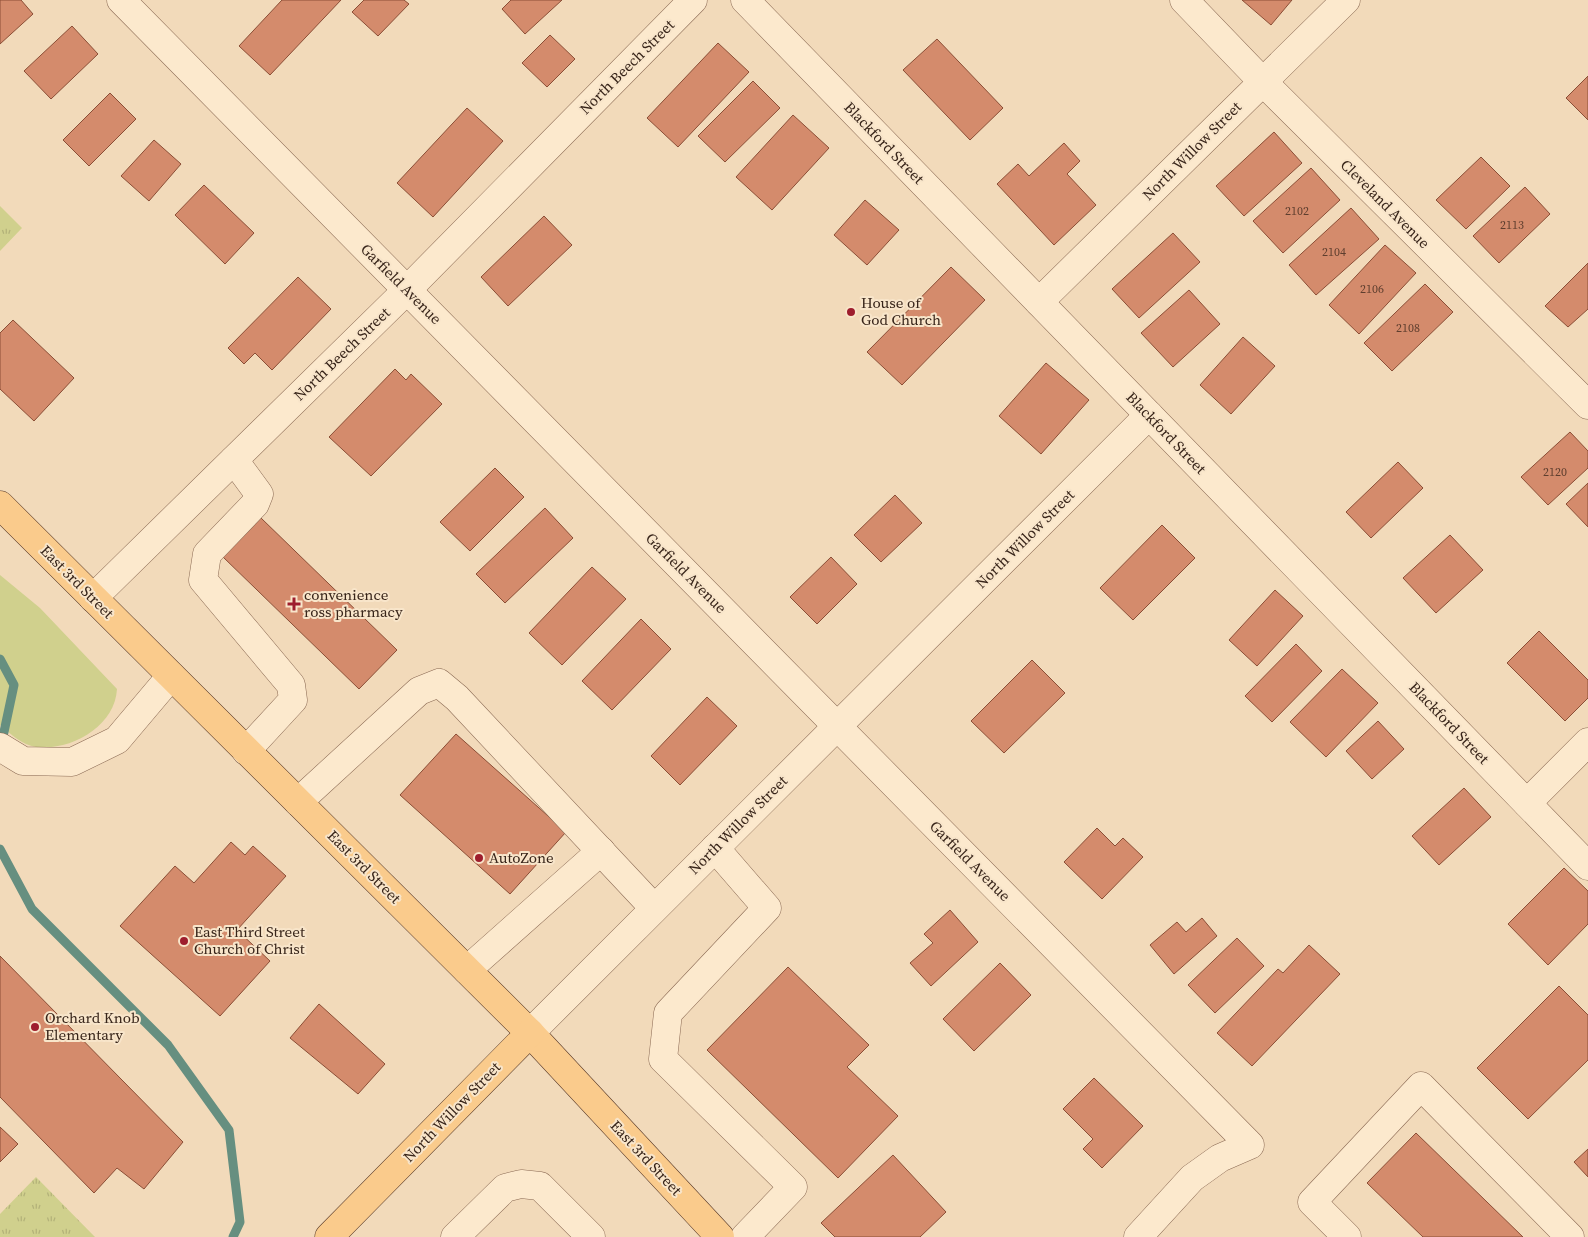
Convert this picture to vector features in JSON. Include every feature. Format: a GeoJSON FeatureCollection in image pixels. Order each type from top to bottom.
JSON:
{"type":"FeatureCollection","features":[{"type":"Feature","properties":{"kind":"main road","name":"East 3rd Street"},"geometry":{"type":"LineString","coordinates":[[3,513],[93,598],[530,1032],[720,1237]]}},
{"type":"Feature","properties":{"kind":"main road","name":"North Willow Street"},"geometry":{"type":"LineString","coordinates":[[331,1236],[530,1032]]}},
{"type":"Feature","properties":{"kind":"street","name":"Garfield Avenue"},"geometry":{"type":"LineString","coordinates":[[121,0],[1250,1145],[1220,1158],[1192,1178],[1138,1237]]}},
{"type":"Feature","properties":{"kind":"street","name":"North Beech Street"},"geometry":{"type":"LineString","coordinates":[[93,598],[407,290],[693,0]]}},
{"type":"Feature","properties":{"kind":"street","name":"Blackford Street"},"geometry":{"type":"LineString","coordinates":[[745,0],[1588,866]]}},
{"type":"Feature","properties":{"kind":"street","name":"Cleveland Avenue"},"geometry":{"type":"LineString","coordinates":[[1184,0],[1263,82],[1588,405]]}},
{"type":"Feature","properties":{"kind":"street","name":"North Willow Street"},"geometry":{"type":"LineString","coordinates":[[1039,302],[1346,0]]}},
{"type":"Feature","properties":{"kind":"street","name":"North Willow Street"},"geometry":{"type":"LineString","coordinates":[[530,1032],[1149,415]]}},
{"type":"Feature","properties":{"kind":"street"},"geometry":{"type":"LineString","coordinates":[[234,460],[259,494],[255,504],[207,554],[203,580],[291,685],[293,700],[246,751]]}},
{"type":"Feature","properties":{"kind":"street"},"geometry":{"type":"LineString","coordinates":[[0,748],[23,761],[72,762],[117,740],[172,676]]}},
{"type":"Feature","properties":{"kind":"street"},"geometry":{"type":"LineString","coordinates":[[298,802],[419,691],[439,683],[457,698],[654,908]]}},
{"type":"Feature","properties":{"kind":"street"},"geometry":{"type":"LineString","coordinates":[[1526,802],[1588,742]]}},
{"type":"Feature","properties":{"kind":"street"},"geometry":{"type":"LineString","coordinates":[[715,848],[767,908],[668,1013],[663,1059],[792,1187],[744,1237]]}},
{"type":"Feature","properties":{"kind":"street"},"geometry":{"type":"LineString","coordinates":[[467,970],[601,851]]}},
{"type":"Feature","properties":{"kind":"street"},"geometry":{"type":"LineString","coordinates":[[1347,1237],[1312,1202],[1421,1086],[1570,1237]]}},
{"type":"Feature","properties":{"kind":"street"},"geometry":{"type":"LineString","coordinates":[[454,1237],[505,1188],[520,1184],[540,1186],[591,1237]]}},
{"type":"Feature","properties":{"kind":"green space"},"geometry":{"type":"Polygon","coordinates":[[[0,206],[22,228],[0,251],[0,206]]]}},
{"type":"Feature","properties":{"kind":"green space"},"geometry":{"type":"Polygon","coordinates":[[[0,575],[40,608],[117,689],[109,714],[100,725],[77,740],[64,745],[36,747],[21,742],[0,725],[0,575]]]}},
{"type":"Feature","properties":{"kind":"green space"},"geometry":{"type":"Polygon","coordinates":[[[36,1177],[95,1237],[0,1237],[0,1214],[36,1177]]]}},
{"type":"Feature","properties":{"kind":"building"},"geometry":{"type":"Polygon","coordinates":[[[0,0],[21,0],[33,14],[0,44],[0,0]]]}},
{"type":"Feature","properties":{"kind":"building"},"geometry":{"type":"Polygon","coordinates":[[[282,0],[341,0],[270,75],[239,46],[282,0]]]}},
{"type":"Feature","properties":{"kind":"building"},"geometry":{"type":"Polygon","coordinates":[[[364,0],[404,0],[409,4],[378,36],[352,12],[364,0]]]}},
{"type":"Feature","properties":{"kind":"building"},"geometry":{"type":"Polygon","coordinates":[[[511,0],[562,0],[525,34],[502,9],[511,0]]]}},
{"type":"Feature","properties":{"kind":"building"},"geometry":{"type":"Polygon","coordinates":[[[1242,0],[1292,0],[1271,25],[1242,0]]]}},
{"type":"Feature","properties":{"kind":"building"},"geometry":{"type":"Polygon","coordinates":[[[72,26],[98,54],[51,99],[24,71],[72,26]]]}},
{"type":"Feature","properties":{"kind":"building"},"geometry":{"type":"Polygon","coordinates":[[[550,35],[575,59],[547,87],[522,63],[550,35]]]}},
{"type":"Feature","properties":{"kind":"building"},"geometry":{"type":"Polygon","coordinates":[[[937,39],[1003,108],[970,140],[903,70],[937,39]]]}},
{"type":"Feature","properties":{"kind":"building"},"geometry":{"type":"Polygon","coordinates":[[[718,43],[749,72],[678,147],[647,118],[718,43]]]}},
{"type":"Feature","properties":{"kind":"building"},"geometry":{"type":"Polygon","coordinates":[[[1588,76],[1588,120],[1566,98],[1588,76]]]}},
{"type":"Feature","properties":{"kind":"building"},"geometry":{"type":"Polygon","coordinates":[[[753,81],[780,108],[725,162],[698,136],[753,81]]]}},
{"type":"Feature","properties":{"kind":"building"},"geometry":{"type":"Polygon","coordinates":[[[110,93],[136,119],[89,166],[63,140],[110,93]]]}},
{"type":"Feature","properties":{"kind":"building"},"geometry":{"type":"Polygon","coordinates":[[[467,108],[503,141],[433,217],[397,183],[467,108]]]}},
{"type":"Feature","properties":{"kind":"building"},"geometry":{"type":"Polygon","coordinates":[[[793,115],[829,148],[772,210],[736,177],[793,115]]]}},
{"type":"Feature","properties":{"kind":"building"},"geometry":{"type":"Polygon","coordinates":[[[1274,132],[1302,163],[1244,216],[1216,186],[1274,132]]]}},
{"type":"Feature","properties":{"kind":"building"},"geometry":{"type":"Polygon","coordinates":[[[154,140],[181,164],[149,201],[121,176],[154,140]]]}},
{"type":"Feature","properties":{"kind":"building"},"geometry":{"type":"Polygon","coordinates":[[[1064,143],[1080,161],[1067,174],[1096,205],[1054,245],[997,184],[1018,164],[1029,176],[1064,143]]]}},
{"type":"Feature","properties":{"kind":"building"},"geometry":{"type":"Polygon","coordinates":[[[1481,157],[1510,186],[1466,229],[1436,200],[1481,157]]]}},
{"type":"Feature","properties":{"kind":"building"},"geometry":{"type":"Polygon","coordinates":[[[1311,168],[1340,200],[1283,253],[1253,221],[1311,168]]]}},
{"type":"Feature","properties":{"kind":"building"},"geometry":{"type":"Polygon","coordinates":[[[204,185],[254,233],[225,264],[175,215],[204,185]]]}},
{"type":"Feature","properties":{"kind":"building"},"geometry":{"type":"Polygon","coordinates":[[[1525,187],[1550,214],[1499,263],[1473,236],[1525,187]]]}},
{"type":"Feature","properties":{"kind":"building"},"geometry":{"type":"Polygon","coordinates":[[[865,200],[899,230],[867,265],[834,235],[865,200]]]}},
{"type":"Feature","properties":{"kind":"building"},"geometry":{"type":"Polygon","coordinates":[[[1351,208],[1379,239],[1316,295],[1289,265],[1351,208]]]}},
{"type":"Feature","properties":{"kind":"building"},"geometry":{"type":"Polygon","coordinates":[[[544,216],[572,245],[508,306],[481,277],[544,216]]]}},
{"type":"Feature","properties":{"kind":"building"},"geometry":{"type":"Polygon","coordinates":[[[1173,233],[1200,262],[1139,318],[1112,289],[1173,233]]]}},
{"type":"Feature","properties":{"kind":"building"},"geometry":{"type":"Polygon","coordinates":[[[1385,245],[1416,273],[1359,334],[1329,305],[1385,245]]]}},
{"type":"Feature","properties":{"kind":"building"},"geometry":{"type":"Polygon","coordinates":[[[1588,263],[1588,309],[1568,327],[1545,306],[1588,263]]]}},
{"type":"Feature","properties":{"kind":"building"},"geometry":{"type":"Polygon","coordinates":[[[951,267],[985,300],[902,385],[867,352],[951,267]]]}},
{"type":"Feature","properties":{"kind":"building"},"geometry":{"type":"Polygon","coordinates":[[[298,277],[331,309],[272,370],[255,353],[244,364],[228,348],[298,277]]]}},
{"type":"Feature","properties":{"kind":"building"},"geometry":{"type":"Polygon","coordinates":[[[1425,284],[1453,312],[1392,371],[1364,343],[1425,284]]]}},
{"type":"Feature","properties":{"kind":"building"},"geometry":{"type":"Polygon","coordinates":[[[1189,290],[1220,324],[1173,367],[1141,333],[1189,290]]]}},
{"type":"Feature","properties":{"kind":"building"},"geometry":{"type":"Polygon","coordinates":[[[13,320],[74,378],[34,421],[0,389],[0,333],[13,320]]]}},
{"type":"Feature","properties":{"kind":"building"},"geometry":{"type":"Polygon","coordinates":[[[1243,337],[1275,366],[1231,414],[1200,385],[1243,337]]]}},
{"type":"Feature","properties":{"kind":"building"},"geometry":{"type":"Polygon","coordinates":[[[1046,363],[1089,400],[1041,454],[999,416],[1046,363]]]}},
{"type":"Feature","properties":{"kind":"building"},"geometry":{"type":"Polygon","coordinates":[[[395,369],[406,380],[411,374],[442,404],[371,476],[329,437],[395,369]]]}},
{"type":"Feature","properties":{"kind":"building"},"geometry":{"type":"Polygon","coordinates":[[[1570,432],[1588,451],[1588,468],[1548,505],[1521,477],[1570,432]]]}},
{"type":"Feature","properties":{"kind":"building"},"geometry":{"type":"Polygon","coordinates":[[[1398,462],[1423,488],[1371,538],[1346,512],[1398,462]]]}},
{"type":"Feature","properties":{"kind":"building"},"geometry":{"type":"Polygon","coordinates":[[[495,468],[524,497],[470,551],[440,522],[495,468]]]}},
{"type":"Feature","properties":{"kind":"building"},"geometry":{"type":"Polygon","coordinates":[[[1588,483],[1588,527],[1566,504],[1588,483]]]}},
{"type":"Feature","properties":{"kind":"building"},"geometry":{"type":"Polygon","coordinates":[[[895,495],[922,523],[881,562],[854,535],[895,495]]]}},
{"type":"Feature","properties":{"kind":"building"},"geometry":{"type":"Polygon","coordinates":[[[545,508],[573,538],[505,603],[476,574],[545,508]]]}},
{"type":"Feature","properties":{"kind":"building"},"geometry":{"type":"Polygon","coordinates":[[[261,518],[397,650],[359,689],[223,557],[261,518]]]}},
{"type":"Feature","properties":{"kind":"building"},"geometry":{"type":"Polygon","coordinates":[[[1162,525],[1195,558],[1133,620],[1100,588],[1162,525]]]}},
{"type":"Feature","properties":{"kind":"building"},"geometry":{"type":"Polygon","coordinates":[[[1450,535],[1483,570],[1436,613],[1403,578],[1450,535]]]}},
{"type":"Feature","properties":{"kind":"building"},"geometry":{"type":"Polygon","coordinates":[[[831,557],[857,584],[817,624],[790,597],[831,557]]]}},
{"type":"Feature","properties":{"kind":"building"},"geometry":{"type":"Polygon","coordinates":[[[592,567],[626,599],[562,665],[529,633],[592,567]]]}},
{"type":"Feature","properties":{"kind":"building"},"geometry":{"type":"Polygon","coordinates":[[[1275,590],[1303,616],[1257,666],[1229,640],[1275,590]]]}},
{"type":"Feature","properties":{"kind":"building"},"geometry":{"type":"Polygon","coordinates":[[[641,619],[671,649],[612,710],[582,681],[641,619]]]}},
{"type":"Feature","properties":{"kind":"building"},"geometry":{"type":"Polygon","coordinates":[[[1539,631],[1588,680],[1588,698],[1565,721],[1507,663],[1539,631]]]}},
{"type":"Feature","properties":{"kind":"building"},"geometry":{"type":"Polygon","coordinates":[[[1296,644],[1322,671],[1272,722],[1245,696],[1296,644]]]}},
{"type":"Feature","properties":{"kind":"building"},"geometry":{"type":"Polygon","coordinates":[[[1032,660],[1065,693],[1004,753],[971,721],[1032,660]]]}},
{"type":"Feature","properties":{"kind":"building"},"geometry":{"type":"Polygon","coordinates":[[[1342,669],[1378,703],[1326,757],[1290,722],[1342,669]]]}},
{"type":"Feature","properties":{"kind":"building"},"geometry":{"type":"Polygon","coordinates":[[[707,697],[737,726],[680,785],[651,756],[707,697]]]}},
{"type":"Feature","properties":{"kind":"building"},"geometry":{"type":"Polygon","coordinates":[[[1378,721],[1404,749],[1372,779],[1346,751],[1378,721]]]}},
{"type":"Feature","properties":{"kind":"building"},"geometry":{"type":"Polygon","coordinates":[[[456,734],[566,832],[510,894],[400,795],[456,734]]]}},
{"type":"Feature","properties":{"kind":"building"},"geometry":{"type":"Polygon","coordinates":[[[1464,788],[1491,817],[1439,865],[1412,836],[1464,788]]]}},
{"type":"Feature","properties":{"kind":"building"},"geometry":{"type":"Polygon","coordinates":[[[1097,828],[1115,846],[1123,838],[1143,857],[1102,899],[1064,862],[1097,828]]]}},
{"type":"Feature","properties":{"kind":"building"},"geometry":{"type":"Polygon","coordinates":[[[231,842],[245,855],[253,846],[286,876],[237,930],[270,961],[220,1016],[120,926],[175,866],[194,883],[231,842]]]}},
{"type":"Feature","properties":{"kind":"building"},"geometry":{"type":"Polygon","coordinates":[[[1564,868],[1588,891],[1588,924],[1548,965],[1508,924],[1564,868]]]}},
{"type":"Feature","properties":{"kind":"building"},"geometry":{"type":"Polygon","coordinates":[[[950,910],[978,942],[931,986],[910,963],[933,943],[924,934],[950,910]]]}},
{"type":"Feature","properties":{"kind":"building"},"geometry":{"type":"Polygon","coordinates":[[[1202,918],[1217,936],[1174,974],[1150,945],[1177,922],[1186,932],[1202,918]]]}},
{"type":"Feature","properties":{"kind":"building"},"geometry":{"type":"Polygon","coordinates":[[[1237,938],[1264,966],[1215,1013],[1188,985],[1237,938]]]}},
{"type":"Feature","properties":{"kind":"building"},"geometry":{"type":"Polygon","coordinates":[[[1309,945],[1340,974],[1252,1066],[1217,1033],[1278,969],[1283,973],[1309,945]]]}},
{"type":"Feature","properties":{"kind":"building","name":"Orchard Knob Elementary"},"geometry":{"type":"Polygon","coordinates":[[[0,956],[183,1142],[144,1189],[117,1168],[94,1193],[0,1097],[0,956]]]}},
{"type":"Feature","properties":{"kind":"building"},"geometry":{"type":"Polygon","coordinates":[[[1000,963],[1031,995],[974,1051],[943,1019],[1000,963]]]}},
{"type":"Feature","properties":{"kind":"building"},"geometry":{"type":"Polygon","coordinates":[[[788,967],[869,1045],[847,1067],[898,1116],[838,1178],[707,1050],[788,967]]]}},
{"type":"Feature","properties":{"kind":"building"},"geometry":{"type":"Polygon","coordinates":[[[1559,986],[1588,1015],[1588,1060],[1528,1119],[1477,1068],[1559,986]]]}},
{"type":"Feature","properties":{"kind":"building"},"geometry":{"type":"Polygon","coordinates":[[[319,1004],[385,1064],[358,1094],[290,1038],[319,1004]]]}},
{"type":"Feature","properties":{"kind":"building"},"geometry":{"type":"Polygon","coordinates":[[[1094,1078],[1143,1126],[1102,1168],[1083,1149],[1093,1139],[1063,1109],[1094,1078]]]}},
{"type":"Feature","properties":{"kind":"building"},"geometry":{"type":"Polygon","coordinates":[[[0,1127],[18,1144],[0,1162],[0,1127]]]}},
{"type":"Feature","properties":{"kind":"building"},"geometry":{"type":"Polygon","coordinates":[[[1416,1133],[1523,1237],[1423,1237],[1367,1183],[1416,1133]]]}},
{"type":"Feature","properties":{"kind":"building"},"geometry":{"type":"Polygon","coordinates":[[[1588,1149],[1588,1177],[1574,1162],[1588,1149]]]}},
{"type":"Feature","properties":{"kind":"building"},"geometry":{"type":"Polygon","coordinates":[[[893,1155],[946,1212],[920,1237],[835,1237],[821,1223],[893,1155]]]}},
{"type":"Feature","properties":{"kind":"waterway"},"geometry":{"type":"LineString","coordinates":[[0,659],[14,685],[1,746]]}},
{"type":"Feature","properties":{"kind":"waterway"},"geometry":{"type":"LineString","coordinates":[[0,849],[32,909],[168,1045],[229,1130],[240,1222],[233,1237]]}},
{"type":"Feature","properties":{"kind":"place","name":"House of God Church"},"geometry":{"type":"Point","coordinates":[851,312]}},
{"type":"Feature","properties":{"kind":"place","name":"convenience ross pharmacy"},"geometry":{"type":"Point","coordinates":[294,604]}},
{"type":"Feature","properties":{"kind":"place","name":"AutoZone"},"geometry":{"type":"Point","coordinates":[479,858]}},
{"type":"Feature","properties":{"kind":"place","name":"East Third Street Church of Christ"},"geometry":{"type":"Point","coordinates":[184,941]}},
{"type":"Feature","properties":{"kind":"place","name":"Orchard Knob Elementary"},"geometry":{"type":"Point","coordinates":[35,1027]}}]}
